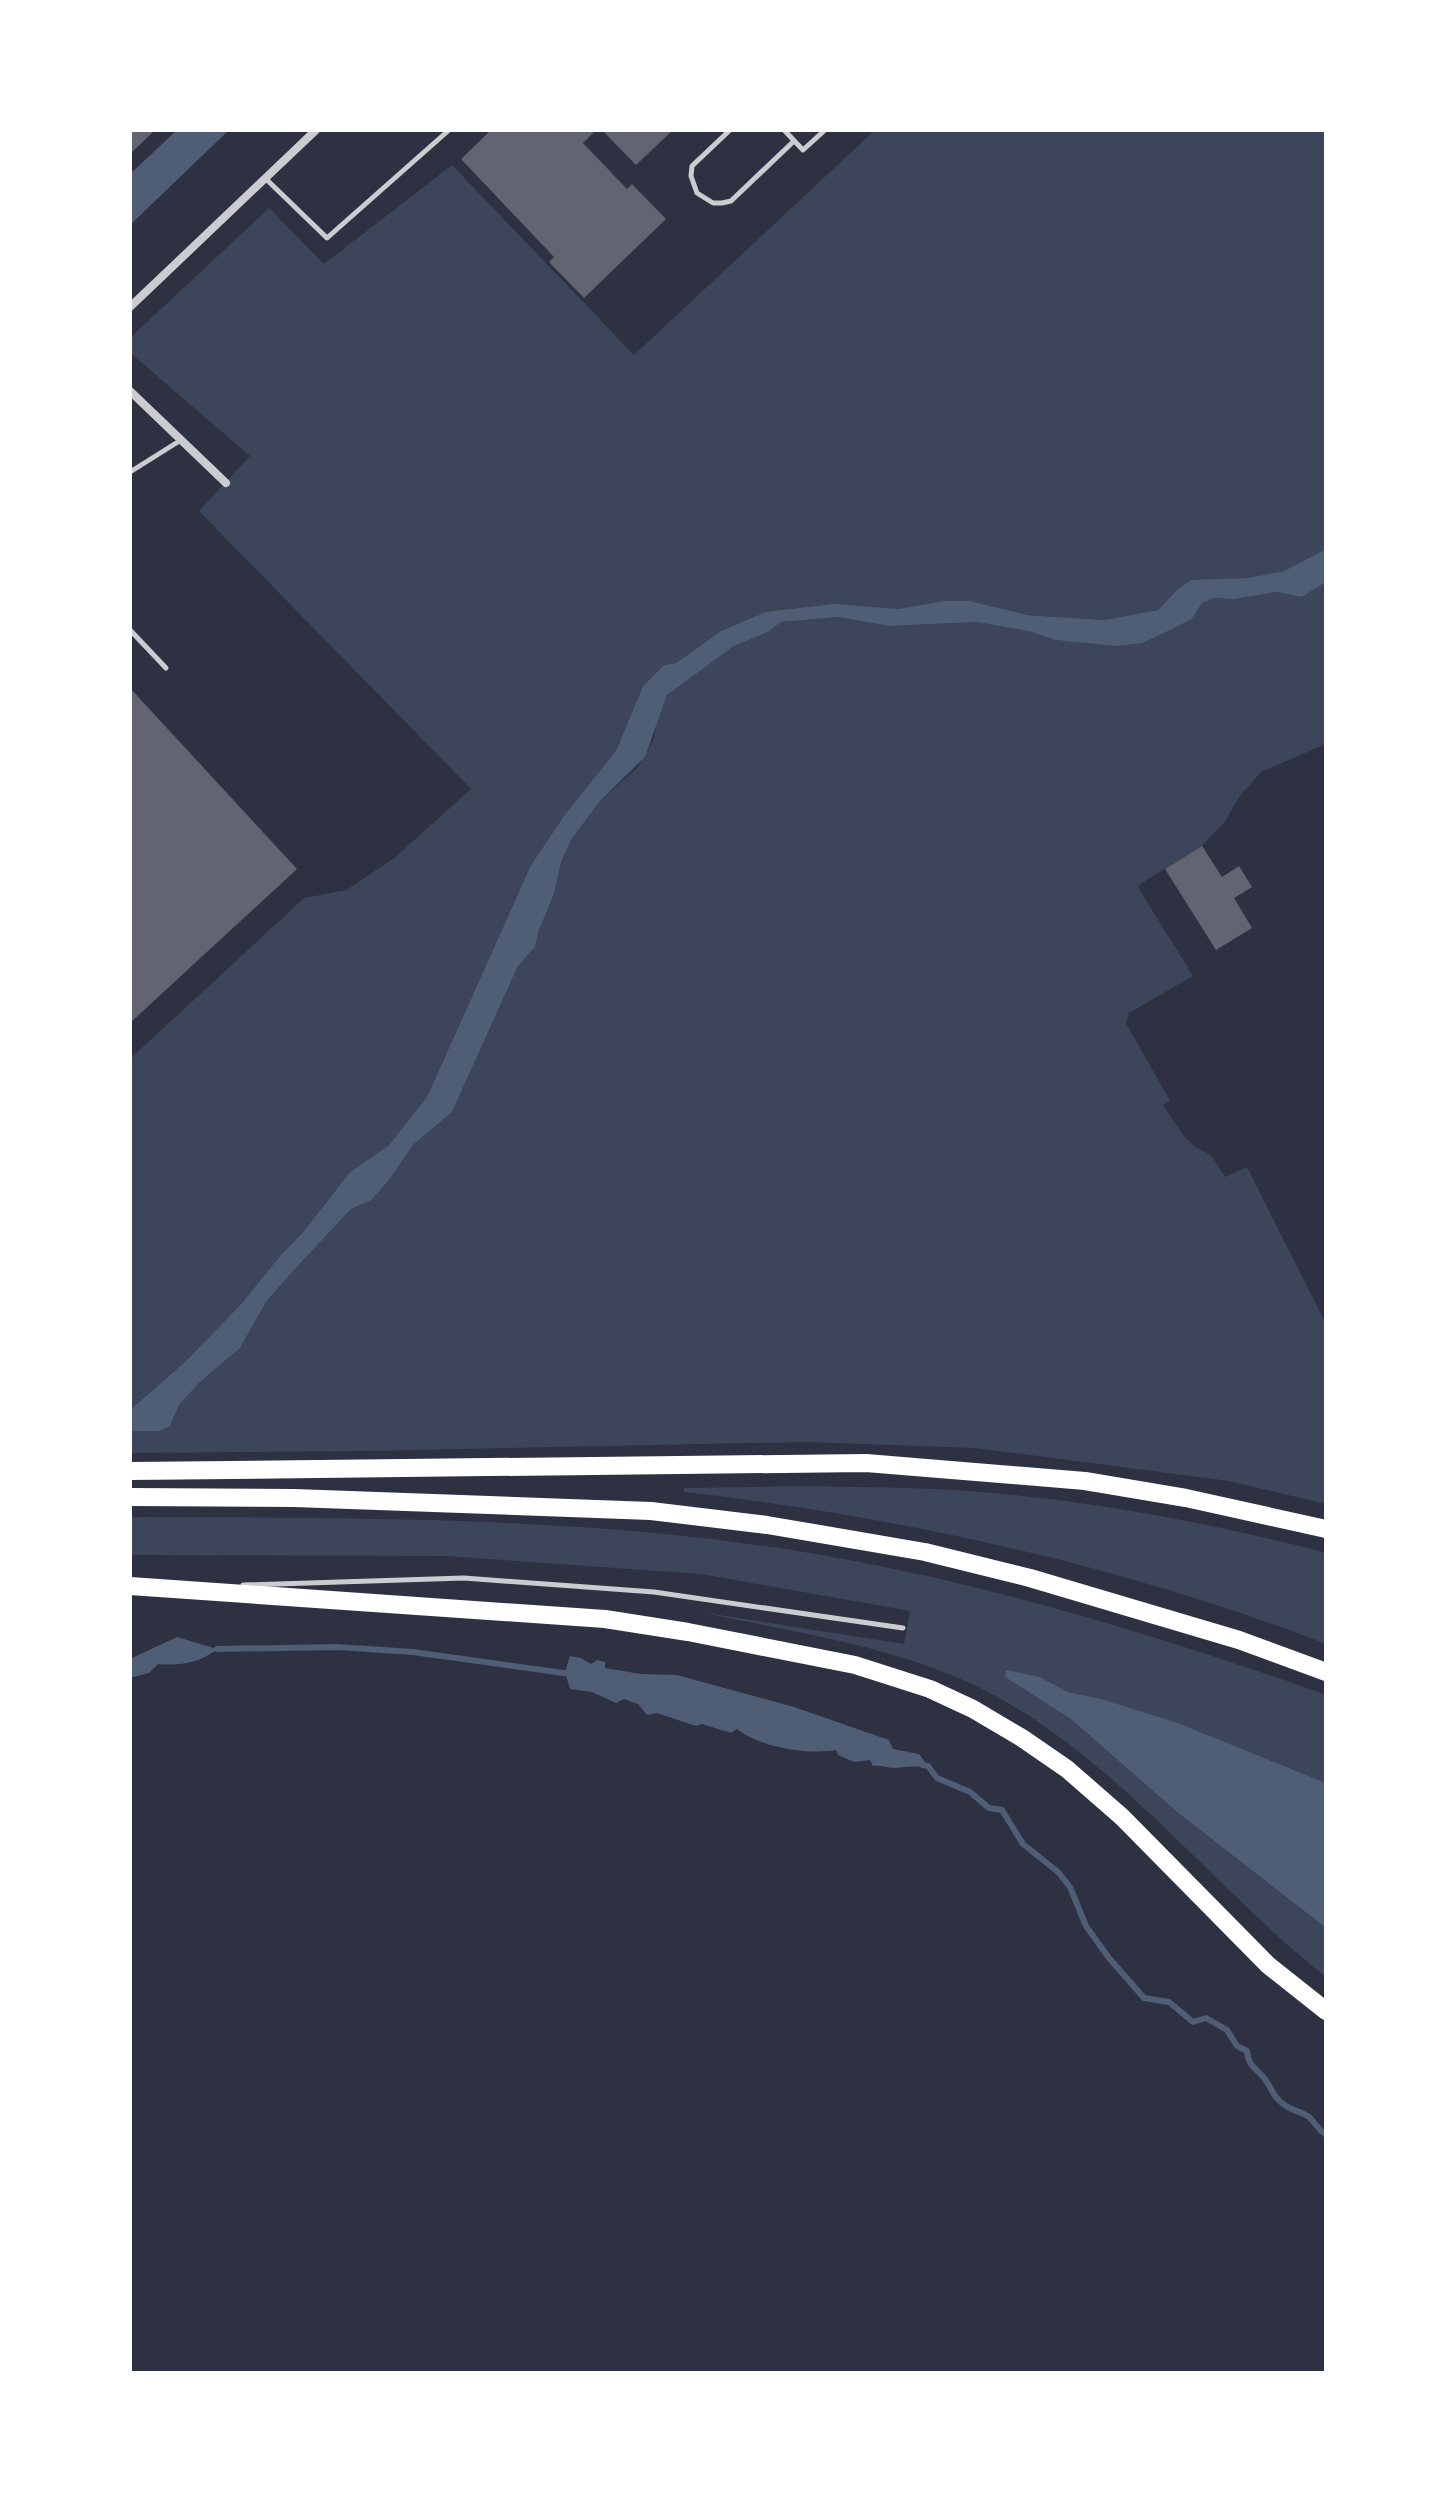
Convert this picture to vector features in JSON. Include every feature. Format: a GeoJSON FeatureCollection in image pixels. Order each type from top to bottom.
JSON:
{"type":"FeatureCollection","features":[{"type":"Feature","properties":{"kind":"highway"},"geometry":{"type":"LineString","coordinates":[[130,1471],[866,1463],[1085,1481],[1186,1498],[1326,1529]]}},
{"type":"Feature","properties":{"kind":"highway"},"geometry":{"type":"LineString","coordinates":[[130,1497],[294,1498],[651,1511],[767,1525],[925,1552],[1030,1578],[1239,1640],[1326,1672]]}},
{"type":"Feature","properties":{"kind":"highway"},"geometry":{"type":"LineString","coordinates":[[130,1586],[605,1619],[855,1665],[930,1689],[1010,1731],[1067,1769],[1122,1817],[1268,1965],[1326,2011]]}},
{"type":"Feature","properties":{"kind":"street"},"geometry":{"type":"LineString","coordinates":[[130,307],[316,130]]}},
{"type":"Feature","properties":{"kind":"street"},"geometry":{"type":"LineString","coordinates":[[130,391],[226,483]]}},
{"type":"Feature","properties":{"kind":"lane"},"geometry":{"type":"LineString","coordinates":[[265,178],[327,238],[449,130]]}},
{"type":"Feature","properties":{"kind":"lane"},"geometry":{"type":"LineString","coordinates":[[730,130],[692,166],[693,185],[697,193],[713,203],[731,201],[794,141]]}},
{"type":"Feature","properties":{"kind":"lane"},"geometry":{"type":"LineString","coordinates":[[784,130],[803,150],[825,130]]}},
{"type":"Feature","properties":{"kind":"lane"},"geometry":{"type":"LineString","coordinates":[[130,472],[181,440]]}},
{"type":"Feature","properties":{"kind":"lane"},"geometry":{"type":"LineString","coordinates":[[130,630],[166,668]]}},
{"type":"Feature","properties":{"kind":"lane"},"geometry":{"type":"LineString","coordinates":[[178,1588],[464,1578],[654,1592],[903,1628]]}},
{"type":"Feature","properties":{"kind":"shaded area"},"geometry":{"type":"Polygon","coordinates":[[[177,130],[229,130],[130,225],[130,174],[177,130]]]}},
{"type":"Feature","properties":{"kind":"shaded area"},"geometry":{"type":"Polygon","coordinates":[[[875,130],[1326,130],[1326,549],[1284,571],[1248,578],[1191,581],[1178,589],[1158,610],[1104,620],[1027,615],[970,601],[943,601],[898,609],[765,612],[721,631],[676,663],[664,665],[643,686],[616,751],[566,813],[531,865],[427,1097],[388,1146],[350,1172],[242,1303],[187,1360],[130,1410],[130,1059],[304,898],[346,890],[393,859],[471,789],[199,511],[250,456],[130,352],[131,337],[269,208],[324,264],[452,165],[634,355],[875,130]]]}},
{"type":"Feature","properties":{"kind":"shaded area"},"geometry":{"type":"Polygon","coordinates":[[[1326,549],[1326,582],[1302,597],[1276,592],[1234,599],[1214,598],[1202,603],[1192,619],[1143,643],[1116,646],[1055,640],[1032,632],[977,622],[889,626],[838,617],[781,622],[768,632],[734,646],[667,695],[645,757],[600,801],[571,840],[561,862],[554,894],[535,947],[518,966],[452,1112],[413,1145],[372,1200],[351,1209],[295,1269],[266,1302],[240,1348],[199,1383],[179,1405],[170,1426],[159,1431],[130,1431],[130,1410],[187,1360],[242,1303],[350,1172],[388,1146],[427,1097],[531,865],[566,813],[616,751],[643,686],[664,665],[676,663],[721,631],[765,612],[834,604],[898,609],[943,601],[970,601],[1027,615],[1104,620],[1158,610],[1191,580],[1248,578],[1284,571],[1326,549]]]}},
{"type":"Feature","properties":{"kind":"shaded area"},"geometry":{"type":"Polygon","coordinates":[[[1326,582],[1326,744],[1261,772],[1240,796],[1224,823],[1202,846],[1137,886],[1193,976],[1129,1013],[1126,1023],[1170,1101],[1163,1105],[1184,1136],[1195,1147],[1211,1155],[1225,1177],[1247,1167],[1326,1324],[1326,1504],[1229,1481],[975,1448],[806,1442],[130,1453],[130,1431],[170,1426],[179,1405],[199,1383],[240,1348],[266,1302],[295,1269],[351,1209],[372,1200],[413,1145],[452,1112],[518,966],[535,947],[554,894],[561,862],[571,840],[600,801],[638,767],[654,738],[667,695],[734,646],[768,632],[781,622],[838,617],[889,626],[977,622],[1032,632],[1055,640],[1143,643],[1192,619],[1202,603],[1214,598],[1234,599],[1276,592],[1302,597],[1326,582]]]}},
{"type":"Feature","properties":{"kind":"shaded area"},"geometry":{"type":"Polygon","coordinates":[[[801,1486],[935,1489],[1048,1499],[1188,1521],[1326,1553],[1326,1644],[1170,1590],[1010,1548],[847,1515],[684,1492],[684,1488],[801,1486]]]}},
{"type":"Feature","properties":{"kind":"shaded area"},"geometry":{"type":"Polygon","coordinates":[[[130,1517],[381,1519],[549,1525],[632,1531],[798,1551],[931,1577],[1062,1610],[1321,1693],[1326,1695],[1326,1783],[1178,1723],[1102,1699],[1068,1692],[1040,1677],[1005,1677],[1072,1720],[1177,1812],[1326,1928],[1326,1977],[1285,1943],[1090,1761],[1003,1700],[968,1682],[894,1655],[700,1612],[904,1644],[910,1611],[701,1574],[446,1556],[130,1555],[130,1517]]]}},
{"type":"Feature","properties":{"kind":"shaded area"},"geometry":{"type":"Polygon","coordinates":[[[177,1637],[217,1649],[204,1658],[189,1662],[158,1664],[149,1673],[130,1678],[130,1659],[177,1637]]]}},
{"type":"Feature","properties":{"kind":"shaded area"},"geometry":{"type":"Polygon","coordinates":[[[570,1656],[591,1664],[597,1660],[605,1662],[605,1668],[641,1674],[677,1675],[794,1707],[889,1740],[893,1749],[919,1754],[928,1766],[873,1766],[870,1760],[854,1762],[838,1755],[836,1750],[784,1748],[758,1741],[737,1729],[731,1733],[657,1713],[647,1715],[638,1704],[624,1699],[616,1703],[592,1692],[570,1689],[565,1672],[570,1656]]]}},
{"type":"Feature","properties":{"kind":"shaded area"},"geometry":{"type":"Polygon","coordinates":[[[1006,1670],[1040,1677],[1068,1692],[1102,1699],[1178,1723],[1326,1783],[1326,1928],[1177,1812],[1072,1720],[1005,1677],[1006,1670]]]}},
{"type":"Feature","properties":{"kind":"building"},"geometry":{"type":"Polygon","coordinates":[[[130,130],[155,130],[130,154],[130,130]]]}},
{"type":"Feature","properties":{"kind":"building"},"geometry":{"type":"Polygon","coordinates":[[[491,130],[596,130],[583,143],[627,189],[632,184],[666,219],[584,298],[549,262],[554,257],[461,159],[491,130]]]}},
{"type":"Feature","properties":{"kind":"building"},"geometry":{"type":"Polygon","coordinates":[[[602,130],[673,130],[636,165],[602,130]]]}},
{"type":"Feature","properties":{"kind":"building"},"geometry":{"type":"Polygon","coordinates":[[[130,688],[297,869],[130,1023],[130,688]]]}},
{"type":"Feature","properties":{"kind":"building"},"geometry":{"type":"Polygon","coordinates":[[[1202,846],[1222,877],[1239,866],[1252,887],[1234,898],[1252,928],[1216,950],[1165,869],[1202,846]]]}},
{"type":"Feature","properties":{"kind":"waterway"},"geometry":{"type":"LineString","coordinates":[[217,1649],[337,1647],[413,1652],[571,1674]]}},
{"type":"Feature","properties":{"kind":"waterway"},"geometry":{"type":"LineString","coordinates":[[922,1765],[928,1766],[937,1778],[970,1792],[989,1808],[1002,1810],[1023,1844],[1058,1872],[1070,1887],[1086,1926],[1144,1998],[1169,2002],[1193,2022],[1206,2018],[1227,2030],[1237,2046],[1247,2051],[1252,2065],[1279,2101],[1309,2117],[1326,2135]]}}]}
